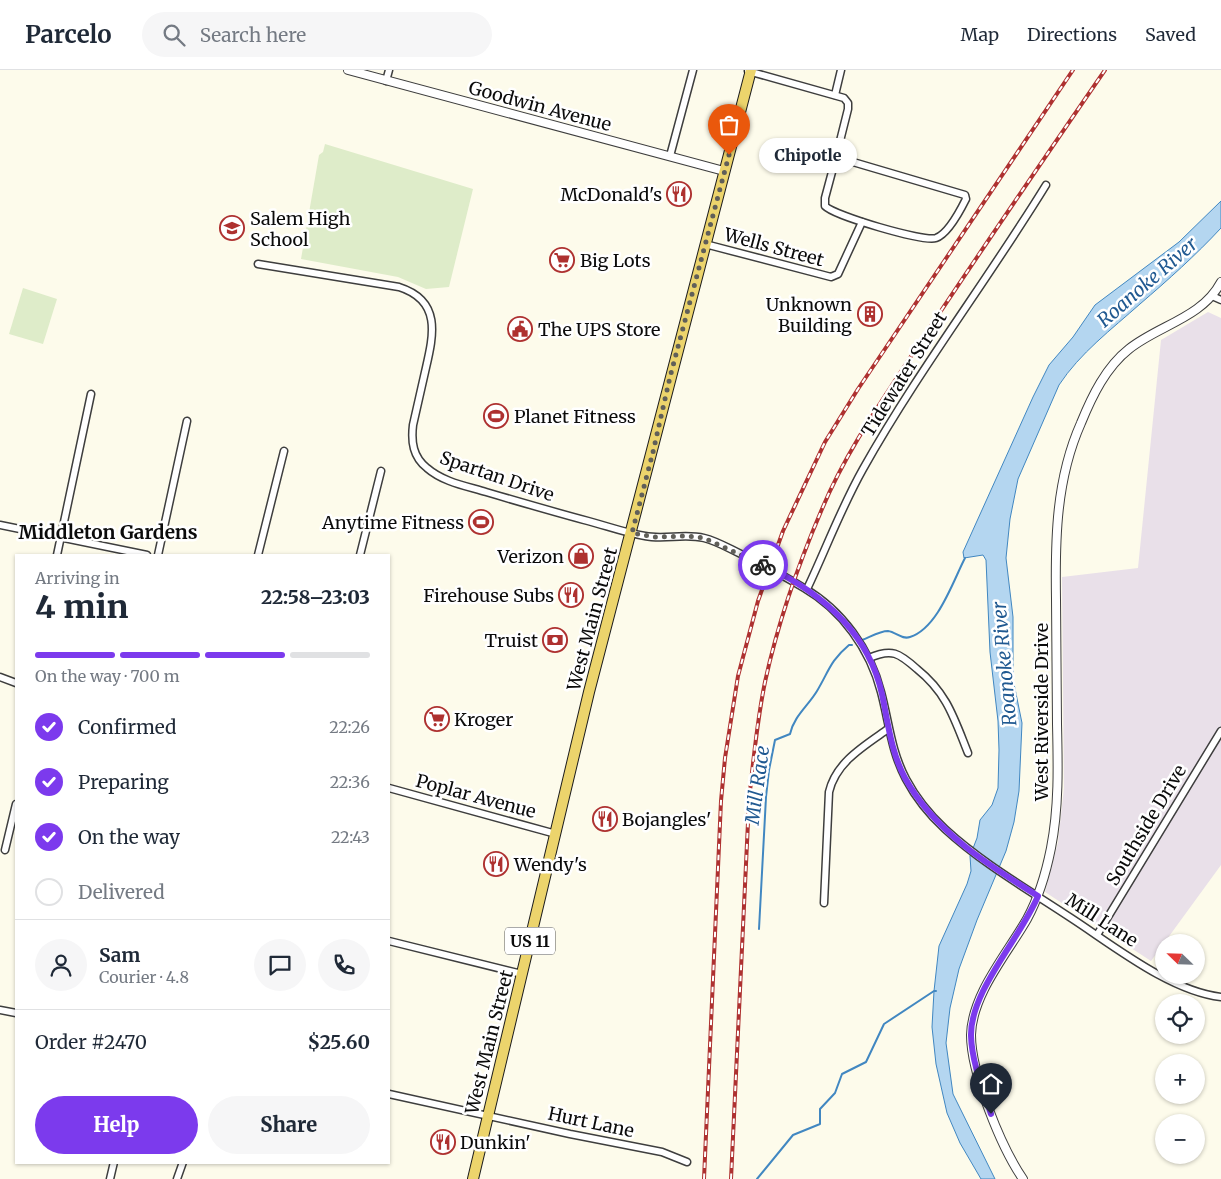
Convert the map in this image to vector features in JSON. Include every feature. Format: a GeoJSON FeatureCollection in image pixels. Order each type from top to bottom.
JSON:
{"type":"FeatureCollection","features":[{"type":"Feature","properties":{"kind":"main road","name":"West Main Street"},"geometry":{"type":"LineString","coordinates":[[473,1179],[589,692],[632,533],[749,70]]}},
{"type":"Feature","properties":{"kind":"street","name":"Goodwin Avenue"},"geometry":{"type":"LineString","coordinates":[[348,70],[724,171]]}},
{"type":"Feature","properties":{"kind":"street"},"geometry":{"type":"LineString","coordinates":[[386,81],[389,70]]}},
{"type":"Feature","properties":{"kind":"street"},"geometry":{"type":"LineString","coordinates":[[670,156],[693,70]]}},
{"type":"Feature","properties":{"kind":"street"},"geometry":{"type":"LineString","coordinates":[[749,70],[847,100],[848,109],[824,203],[832,211],[911,236],[933,239],[944,233],[967,197],[836,157]]}},
{"type":"Feature","properties":{"kind":"street"},"geometry":{"type":"LineString","coordinates":[[835,95],[841,70]]}},
{"type":"Feature","properties":{"kind":"street","name":"Tidewater Street"},"geometry":{"type":"LineString","coordinates":[[807,590],[849,496],[880,439],[1046,185]]}},
{"type":"Feature","properties":{"kind":"street","name":"Wells Street"},"geometry":{"type":"LineString","coordinates":[[705,244],[831,277],[838,274],[862,222]]}},
{"type":"Feature","properties":{"kind":"street","name":"Spartan Drive"},"geometry":{"type":"LineString","coordinates":[[258,264],[399,287],[421,299],[430,313],[433,335],[412,425],[411,438],[417,456],[428,469],[438,476],[454,482],[632,533]]}},
{"type":"Feature","properties":{"kind":"street","name":"West Riverside Drive"},"geometry":{"type":"LineString","coordinates":[[1022,1179],[1011,1160],[991,1114],[974,1060],[971,1035],[974,1013],[981,996],[1038,896],[1051,848],[1057,799],[1055,539],[1060,496],[1070,454],[1087,409],[1113,366],[1129,349],[1143,339],[1198,309],[1212,296],[1221,282]]}},
{"type":"Feature","properties":{"kind":"street"},"geometry":{"type":"LineString","coordinates":[[1212,296],[1221,300]]}},
{"type":"Feature","properties":{"kind":"street"},"geometry":{"type":"LineString","coordinates":[[57,554],[91,394]]}},
{"type":"Feature","properties":{"kind":"street"},"geometry":{"type":"LineString","coordinates":[[158,554],[187,421]]}},
{"type":"Feature","properties":{"kind":"street"},"geometry":{"type":"LineString","coordinates":[[258,554],[284,451]]}},
{"type":"Feature","properties":{"kind":"street"},"geometry":{"type":"LineString","coordinates":[[360,554],[381,471]]}},
{"type":"Feature","properties":{"kind":"street"},"geometry":{"type":"LineString","coordinates":[[0,525],[142,554]]}},
{"type":"Feature","properties":{"kind":"street","name":"Mill Lane"},"geometry":{"type":"LineString","coordinates":[[632,533],[655,537],[694,536],[712,540],[773,570],[807,590],[840,617],[869,658],[881,693],[888,729],[898,762],[914,792],[934,818],[969,848],[1013,881],[1097,935],[1176,984],[1204,994],[1221,997]]}},
{"type":"Feature","properties":{"kind":"street"},"geometry":{"type":"LineString","coordinates":[[869,658],[885,652],[900,656],[933,683],[950,708],[968,753]]}},
{"type":"Feature","properties":{"kind":"street"},"geometry":{"type":"LineString","coordinates":[[0,677],[15,683]]}},
{"type":"Feature","properties":{"kind":"street"},"geometry":{"type":"LineString","coordinates":[[824,903],[829,792],[834,776],[849,759],[888,729]]}},
{"type":"Feature","properties":{"kind":"street","name":"Southside Drive"},"geometry":{"type":"LineString","coordinates":[[1097,935],[1221,731]]}},
{"type":"Feature","properties":{"kind":"street","name":"Poplar Avenue"},"geometry":{"type":"LineString","coordinates":[[390,788],[556,834]]}},
{"type":"Feature","properties":{"kind":"street"},"geometry":{"type":"LineString","coordinates":[[5,850],[15,808]]}},
{"type":"Feature","properties":{"kind":"street"},"geometry":{"type":"LineString","coordinates":[[390,941],[522,974]]}},
{"type":"Feature","properties":{"kind":"street"},"geometry":{"type":"LineString","coordinates":[[0,1010],[15,1013]]}},
{"type":"Feature","properties":{"kind":"street","name":"Hurt Lane"},"geometry":{"type":"LineString","coordinates":[[390,1094],[570,1134],[662,1152],[687,1162]]}},
{"type":"Feature","properties":{"kind":"street"},"geometry":{"type":"LineString","coordinates":[[110,1179],[114,1164]]}},
{"type":"Feature","properties":{"kind":"street"},"geometry":{"type":"LineString","coordinates":[[177,1179],[182,1164]]}},
{"type":"Feature","properties":{"kind":"shaded area"},"geometry":{"type":"Polygon","coordinates":[[[1208,312],[1221,318],[1221,865],[1171,934],[1155,934],[1155,956],[1151,961],[1045,892],[1058,842],[1064,788],[1062,577],[1138,568],[1161,340],[1208,312]]]}},
{"type":"Feature","properties":{"kind":"green space"},"geometry":{"type":"Polygon","coordinates":[[[325,144],[473,189],[449,287],[426,289],[398,277],[301,259],[319,155],[323,152],[325,144]]]}},
{"type":"Feature","properties":{"kind":"green space"},"geometry":{"type":"Polygon","coordinates":[[[23,288],[57,299],[43,344],[9,334],[23,288]]]}},
{"type":"Feature","properties":{"kind":"water","name":"Roanoke River"},"geometry":{"type":"Polygon","coordinates":[[[1221,201],[1221,228],[1182,267],[1097,342],[1067,373],[1059,385],[1018,479],[1010,519],[1006,558],[1013,617],[1013,679],[1022,723],[1019,791],[1014,822],[1006,851],[959,969],[950,1008],[946,1043],[953,1094],[995,1179],[981,1179],[960,1143],[947,1113],[936,1064],[932,1027],[939,946],[967,884],[971,871],[970,856],[977,838],[980,820],[992,805],[998,788],[998,721],[990,652],[986,560],[983,555],[964,558],[963,552],[1049,365],[1073,337],[1095,305],[1179,242],[1221,201]]]}},
{"type":"Feature","properties":{"kind":"waterway","name":"Mill Race"},"geometry":{"type":"LineString","coordinates":[[862,640],[885,631],[907,638],[920,632],[929,624],[944,603],[965,558]]}},
{"type":"Feature","properties":{"kind":"waterway","name":"Mill Race"},"geometry":{"type":"LineString","coordinates":[[759,929],[766,797],[775,740],[790,734],[798,716],[817,691],[834,661],[849,645],[852,645]]}},
{"type":"Feature","properties":{"kind":"waterway","name":"Mill Race"},"geometry":{"type":"LineString","coordinates":[[757,1179],[793,1135],[820,1124],[820,1109],[835,1093],[842,1074],[866,1062],[884,1024],[936,991]]}},
{"type":"Feature","properties":{"kind":"railway"},"geometry":{"type":"LineString","coordinates":[[704,1179],[721,801],[725,758],[738,676],[758,601],[783,531],[825,442],[858,389],[1073,70]]}},
{"type":"Feature","properties":{"kind":"railway"},"geometry":{"type":"LineString","coordinates":[[731,1179],[749,801],[757,726],[765,682],[789,594],[822,509],[855,444],[1012,205],[1105,70]]}},
{"type":"Feature","properties":{"kind":"way so far"},"geometry":{"type":"LineString","coordinates":[[729,155],[670,377],[632,533],[655,537],[694,536],[704,538],[712,540],[763,565]]}},
{"type":"Feature","properties":{"kind":"place","name":"Chipotle"},"geometry":{"type":"Point","coordinates":[729,155]}},
{"type":"Feature","properties":{"kind":"place","name":"McDonald's"},"geometry":{"type":"Point","coordinates":[679,194]}},
{"type":"Feature","properties":{"kind":"place","name":"Salem High School"},"geometry":{"type":"Point","coordinates":[232,228]}},
{"type":"Feature","properties":{"kind":"place","name":"Big Lots"},"geometry":{"type":"Point","coordinates":[562,260]}},
{"type":"Feature","properties":{"kind":"place","name":"Unknown Building"},"geometry":{"type":"Point","coordinates":[870,314]}},
{"type":"Feature","properties":{"kind":"place","name":"The UPS Store"},"geometry":{"type":"Point","coordinates":[520,329]}},
{"type":"Feature","properties":{"kind":"place","name":"Planet Fitness"},"geometry":{"type":"Point","coordinates":[496,416]}},
{"type":"Feature","properties":{"kind":"place","name":"Anytime Fitness"},"geometry":{"type":"Point","coordinates":[481,522]}},
{"type":"Feature","properties":{"kind":"place","name":"Verizon"},"geometry":{"type":"Point","coordinates":[581,556]}},
{"type":"Feature","properties":{"kind":"place","name":"Firehouse Subs"},"geometry":{"type":"Point","coordinates":[571,595]}},
{"type":"Feature","properties":{"kind":"place","name":"Truist"},"geometry":{"type":"Point","coordinates":[555,640]}},
{"type":"Feature","properties":{"kind":"place","name":"Kroger"},"geometry":{"type":"Point","coordinates":[437,719]}},
{"type":"Feature","properties":{"kind":"place","name":"Bojangles'"},"geometry":{"type":"Point","coordinates":[605,819]}},
{"type":"Feature","properties":{"kind":"place","name":"Wendy's"},"geometry":{"type":"Point","coordinates":[496,864]}},
{"type":"Feature","properties":{"kind":"place","name":"Dunkin'"},"geometry":{"type":"Point","coordinates":[443,1142]}},
{"type":"Feature","properties":{"kind":"district","name":"Middleton Gardens"},"geometry":{"type":"Point","coordinates":[108,532]}},
{"type":"Feature","properties":{"kind":"route"},"geometry":{"type":"LineString","coordinates":[[763,565],[817,596],[840,617],[860,643],[869,658],[877,678],[893,750],[904,777],[924,807],[948,832],[1013,881],[1038,896],[1027,918],[991,977],[974,1013],[971,1035],[974,1060],[991,1114]]}}]}
